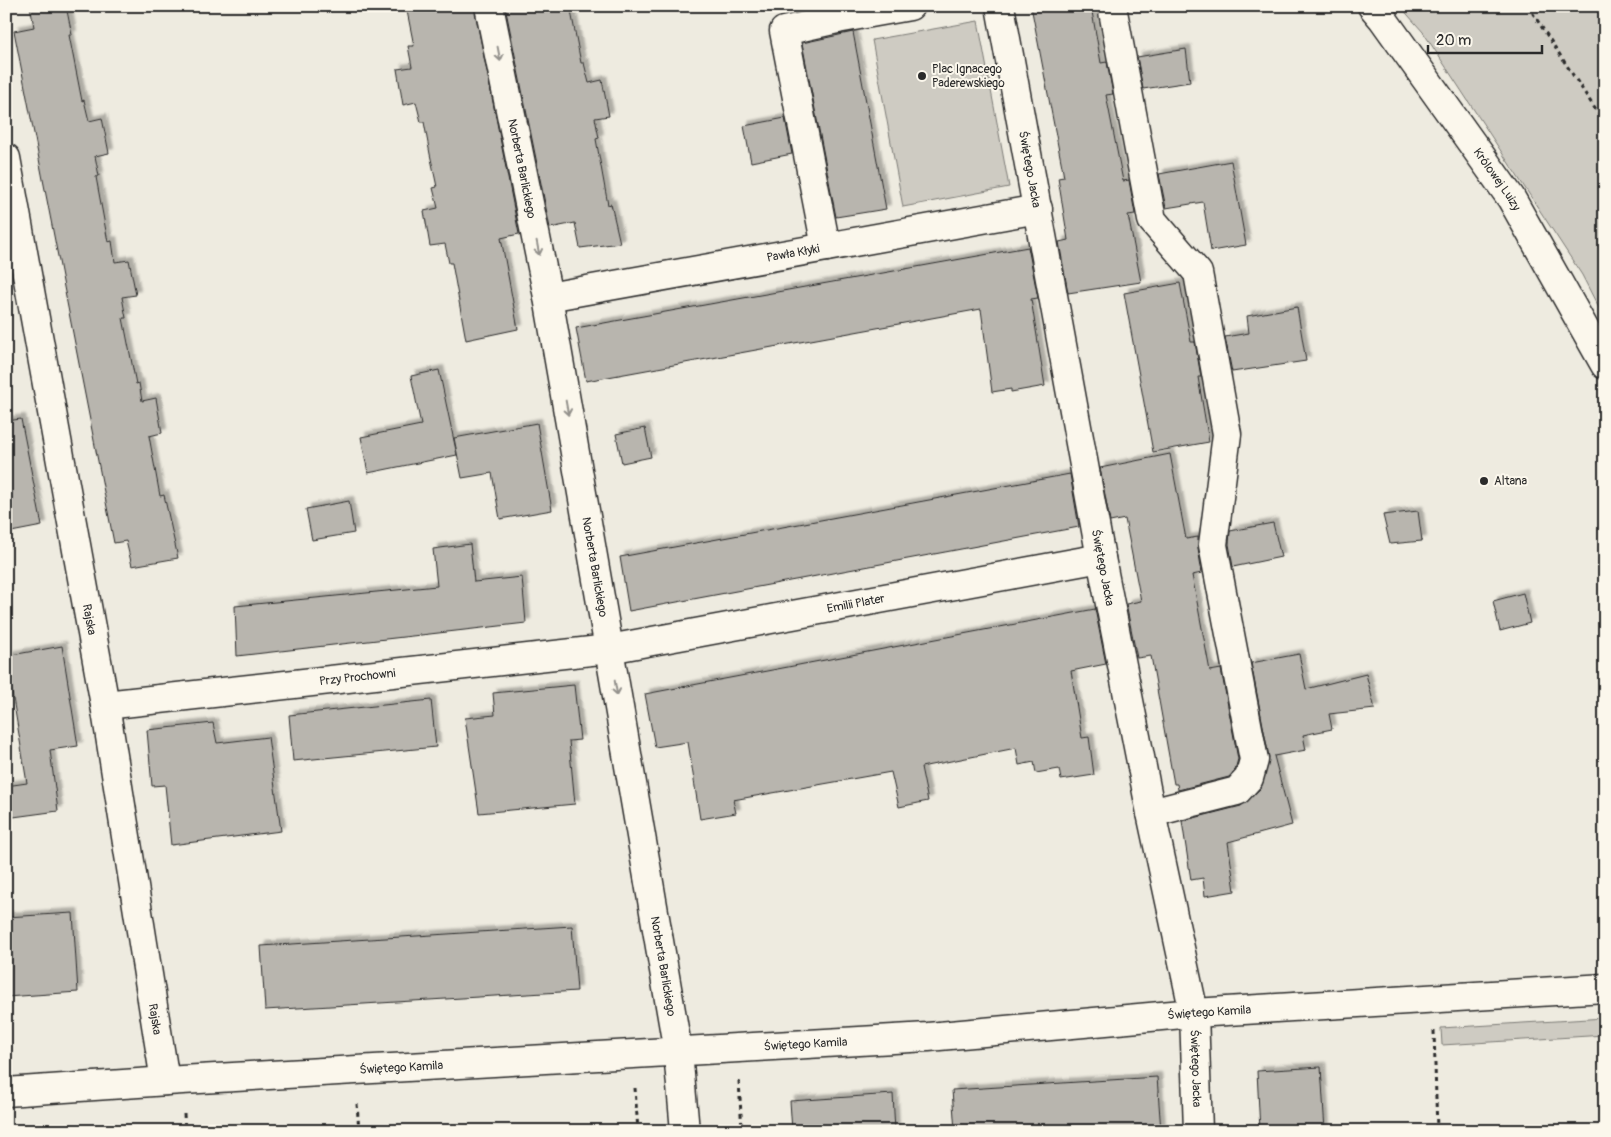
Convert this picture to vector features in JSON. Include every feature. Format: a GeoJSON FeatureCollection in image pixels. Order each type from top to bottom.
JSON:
{"type":"FeatureCollection","features":[{"type":"Feature","properties":{"kind":"street","name":"Norberta Barlickiego"},"geometry":{"type":"LineString","coordinates":[[490,6],[548,297],[678,1052],[685,1131]]}},
{"type":"Feature","properties":{"kind":"street"},"geometry":{"type":"LineString","coordinates":[[826,247],[784,32],[836,13],[910,6]]}},
{"type":"Feature","properties":{"kind":"street","name":"Świętego Jacka"},"geometry":{"type":"LineString","coordinates":[[1000,6],[1101,558],[1194,1012],[1198,1131]]}},
{"type":"Feature","properties":{"kind":"street"},"geometry":{"type":"LineString","coordinates":[[1112,6],[1152,220],[1198,273],[1227,434],[1213,544],[1254,760],[1249,778],[1237,791],[1152,813]]}},
{"type":"Feature","properties":{"kind":"street","name":"Królowej Luizy"},"geometry":{"type":"LineString","coordinates":[[1372,6],[1511,198],[1605,365]]}},
{"type":"Feature","properties":{"kind":"street","name":"Rajska"},"geometry":{"type":"LineString","coordinates":[[6,158],[105,705],[165,1081]]}},
{"type":"Feature","properties":{"kind":"street","name":"Pawła Kłyki"},"geometry":{"type":"LineString","coordinates":[[548,297],[1038,209]]}},
{"type":"Feature","properties":{"kind":"street","name":"Emilii Plater"},"geometry":{"type":"LineString","coordinates":[[609,649],[1101,558]]}},
{"type":"Feature","properties":{"kind":"street","name":"Przy Prochowni"},"geometry":{"type":"LineString","coordinates":[[105,705],[609,649]]}},
{"type":"Feature","properties":{"kind":"street","name":"Świętego Kamila"},"geometry":{"type":"LineString","coordinates":[[6,1092],[165,1081],[928,1037],[1194,1012],[1605,988]]}},
{"type":"Feature","properties":{"kind":"path"},"geometry":{"type":"LineString","coordinates":[[1528,6],[1605,124]]}},
{"type":"Feature","properties":{"kind":"path"},"geometry":{"type":"LineString","coordinates":[[1433,998],[1437,1131]]}},
{"type":"Feature","properties":{"kind":"path"},"geometry":{"type":"LineString","coordinates":[[737,1048],[742,1131]]}},
{"type":"Feature","properties":{"kind":"path"},"geometry":{"type":"LineString","coordinates":[[633,1055],[638,1131]]}},
{"type":"Feature","properties":{"kind":"shaded area"},"geometry":{"type":"Polygon","coordinates":[[[1400,6],[1605,6],[1605,320],[1582,275],[1423,32],[1400,6]]]}},
{"type":"Feature","properties":{"kind":"shaded area","name":"Plac Ignacego Paderewskiego"},"geometry":{"type":"Polygon","coordinates":[[[978,21],[1009,187],[903,207],[872,40],[978,21]]]}},
{"type":"Feature","properties":{"kind":"shaded area"},"geometry":{"type":"Polygon","coordinates":[[[1605,1018],[1605,1035],[1442,1045],[1441,1028],[1605,1018]]]}},
{"type":"Feature","properties":{"kind":"building"},"geometry":{"type":"Polygon","coordinates":[[[30,6],[66,6],[72,35],[69,35],[82,101],[84,100],[89,121],[102,118],[109,153],[95,156],[99,176],[96,177],[108,242],[112,241],[115,262],[129,260],[136,295],[122,297],[126,318],[123,318],[136,384],[139,383],[142,401],[156,398],[162,433],[149,436],[160,496],[164,495],[178,558],[132,566],[126,541],[114,543],[14,31],[34,27],[30,6]]]}},
{"type":"Feature","properties":{"kind":"building"},"geometry":{"type":"Polygon","coordinates":[[[406,6],[474,6],[519,234],[501,238],[518,329],[466,340],[452,263],[449,263],[445,244],[430,246],[424,211],[438,208],[433,188],[437,187],[424,122],[421,122],[416,102],[403,105],[397,69],[412,67],[408,46],[414,46],[406,6]]]}},
{"type":"Feature","properties":{"kind":"building"},"geometry":{"type":"Polygon","coordinates":[[[505,6],[570,6],[581,63],[584,63],[589,83],[602,80],[609,116],[595,118],[599,138],[596,139],[608,205],[611,204],[620,243],[580,248],[575,223],[550,228],[505,6]]]}},
{"type":"Feature","properties":{"kind":"building"},"geometry":{"type":"Polygon","coordinates":[[[1031,6],[1091,6],[1101,63],[1107,62],[1113,94],[1106,95],[1123,181],[1129,180],[1135,214],[1128,215],[1141,282],[1068,293],[1059,242],[1068,240],[1058,178],[1064,177],[1031,6]]]}},
{"type":"Feature","properties":{"kind":"building"},"geometry":{"type":"Polygon","coordinates":[[[853,32],[886,209],[836,217],[802,43],[853,32]]]}},
{"type":"Feature","properties":{"kind":"building"},"geometry":{"type":"Polygon","coordinates":[[[1186,49],[1190,82],[1143,89],[1137,57],[1186,49]]]}},
{"type":"Feature","properties":{"kind":"building"},"geometry":{"type":"Polygon","coordinates":[[[785,118],[792,154],[751,162],[744,126],[785,118]]]}},
{"type":"Feature","properties":{"kind":"building"},"geometry":{"type":"Polygon","coordinates":[[[1231,161],[1246,245],[1211,251],[1203,202],[1166,208],[1159,174],[1231,161]]]}},
{"type":"Feature","properties":{"kind":"building"},"geometry":{"type":"Polygon","coordinates":[[[1028,247],[1038,298],[1031,299],[1045,386],[1011,392],[1011,389],[992,392],[981,309],[586,381],[576,328],[1028,247]]]}},
{"type":"Feature","properties":{"kind":"building"},"geometry":{"type":"Polygon","coordinates":[[[1180,283],[1191,342],[1195,342],[1201,377],[1198,377],[1209,442],[1153,452],[1124,293],[1180,283]]]}},
{"type":"Feature","properties":{"kind":"building"},"geometry":{"type":"Polygon","coordinates":[[[1297,307],[1306,361],[1232,372],[1225,337],[1249,333],[1247,316],[1297,307]]]}},
{"type":"Feature","properties":{"kind":"building"},"geometry":{"type":"Polygon","coordinates":[[[439,370],[457,455],[368,473],[361,437],[421,425],[411,376],[439,370]]]}},
{"type":"Feature","properties":{"kind":"building"},"geometry":{"type":"Polygon","coordinates":[[[21,419],[42,526],[6,533],[6,421],[21,419]]]}},
{"type":"Feature","properties":{"kind":"building"},"geometry":{"type":"Polygon","coordinates":[[[537,423],[552,510],[500,519],[492,473],[462,478],[454,438],[537,423]]]}},
{"type":"Feature","properties":{"kind":"building"},"geometry":{"type":"Polygon","coordinates":[[[645,428],[651,457],[622,463],[616,434],[645,428]]]}},
{"type":"Feature","properties":{"kind":"building"},"geometry":{"type":"Polygon","coordinates":[[[1170,454],[1186,539],[1198,537],[1202,573],[1192,575],[1210,671],[1221,669],[1238,759],[1235,770],[1229,777],[1178,790],[1177,784],[1174,784],[1151,656],[1137,658],[1126,604],[1141,601],[1125,519],[1110,522],[1100,468],[1170,454]]]}},
{"type":"Feature","properties":{"kind":"building"},"geometry":{"type":"Polygon","coordinates":[[[1070,474],[1079,527],[629,611],[620,557],[1070,474]]]}},
{"type":"Feature","properties":{"kind":"building"},"geometry":{"type":"Polygon","coordinates":[[[349,501],[354,533],[312,540],[306,509],[349,501]]]}},
{"type":"Feature","properties":{"kind":"building"},"geometry":{"type":"Polygon","coordinates":[[[1418,511],[1422,541],[1390,544],[1383,515],[1418,511]]]}},
{"type":"Feature","properties":{"kind":"building"},"geometry":{"type":"Polygon","coordinates":[[[1273,523],[1281,557],[1233,567],[1229,544],[1230,531],[1273,523]]]}},
{"type":"Feature","properties":{"kind":"building"},"geometry":{"type":"Polygon","coordinates":[[[470,544],[474,582],[522,577],[526,623],[237,656],[235,606],[437,586],[433,549],[470,544]]]}},
{"type":"Feature","properties":{"kind":"building"},"geometry":{"type":"Polygon","coordinates":[[[1523,593],[1530,623],[1500,631],[1493,601],[1523,593]]]}},
{"type":"Feature","properties":{"kind":"building"},"geometry":{"type":"Polygon","coordinates":[[[1095,609],[1106,664],[1071,671],[1082,738],[1089,737],[1094,775],[1061,780],[1059,769],[1036,773],[1034,762],[1019,765],[1016,748],[921,767],[928,801],[899,807],[891,772],[733,800],[736,813],[700,819],[688,742],[655,747],[645,694],[1095,609]]]}},
{"type":"Feature","properties":{"kind":"building"},"geometry":{"type":"Polygon","coordinates":[[[62,646],[78,746],[50,750],[58,811],[6,818],[6,786],[27,783],[6,656],[62,646]]]}},
{"type":"Feature","properties":{"kind":"building"},"geometry":{"type":"Polygon","coordinates":[[[1299,654],[1306,689],[1366,674],[1375,709],[1329,714],[1332,729],[1303,735],[1306,750],[1274,756],[1292,825],[1228,842],[1235,891],[1205,896],[1203,878],[1191,880],[1182,821],[1241,806],[1260,789],[1269,757],[1251,663],[1299,654]]]}},
{"type":"Feature","properties":{"kind":"building"},"geometry":{"type":"Polygon","coordinates":[[[574,685],[580,740],[569,741],[575,804],[479,813],[465,718],[495,715],[493,693],[574,685]]]}},
{"type":"Feature","properties":{"kind":"building"},"geometry":{"type":"Polygon","coordinates":[[[431,700],[436,747],[293,761],[289,715],[431,700]]]}},
{"type":"Feature","properties":{"kind":"building"},"geometry":{"type":"Polygon","coordinates":[[[213,723],[217,743],[268,737],[281,831],[171,845],[165,785],[152,786],[147,730],[213,723]]]}},
{"type":"Feature","properties":{"kind":"building"},"geometry":{"type":"Polygon","coordinates":[[[73,913],[78,992],[6,997],[6,917],[73,913]]]}},
{"type":"Feature","properties":{"kind":"building"},"geometry":{"type":"Polygon","coordinates":[[[572,926],[577,991],[265,1010],[261,946],[572,926]]]}},
{"type":"Feature","properties":{"kind":"building"},"geometry":{"type":"Polygon","coordinates":[[[1321,1067],[1325,1131],[1260,1131],[1257,1071],[1321,1067]]]}},
{"type":"Feature","properties":{"kind":"building"},"geometry":{"type":"Polygon","coordinates":[[[1157,1077],[1161,1131],[955,1131],[952,1090],[1157,1077]]]}},
{"type":"Feature","properties":{"kind":"building"},"geometry":{"type":"Polygon","coordinates":[[[893,1094],[895,1131],[792,1131],[790,1101],[893,1094]]]}},
{"type":"Feature","properties":{"kind":"place","name":"Plac Ignacego Paderewskiego"},"geometry":{"type":"Point","coordinates":[922,76]}},
{"type":"Feature","properties":{"kind":"place","name":"Altana"},"geometry":{"type":"Point","coordinates":[1484,481]}}]}
